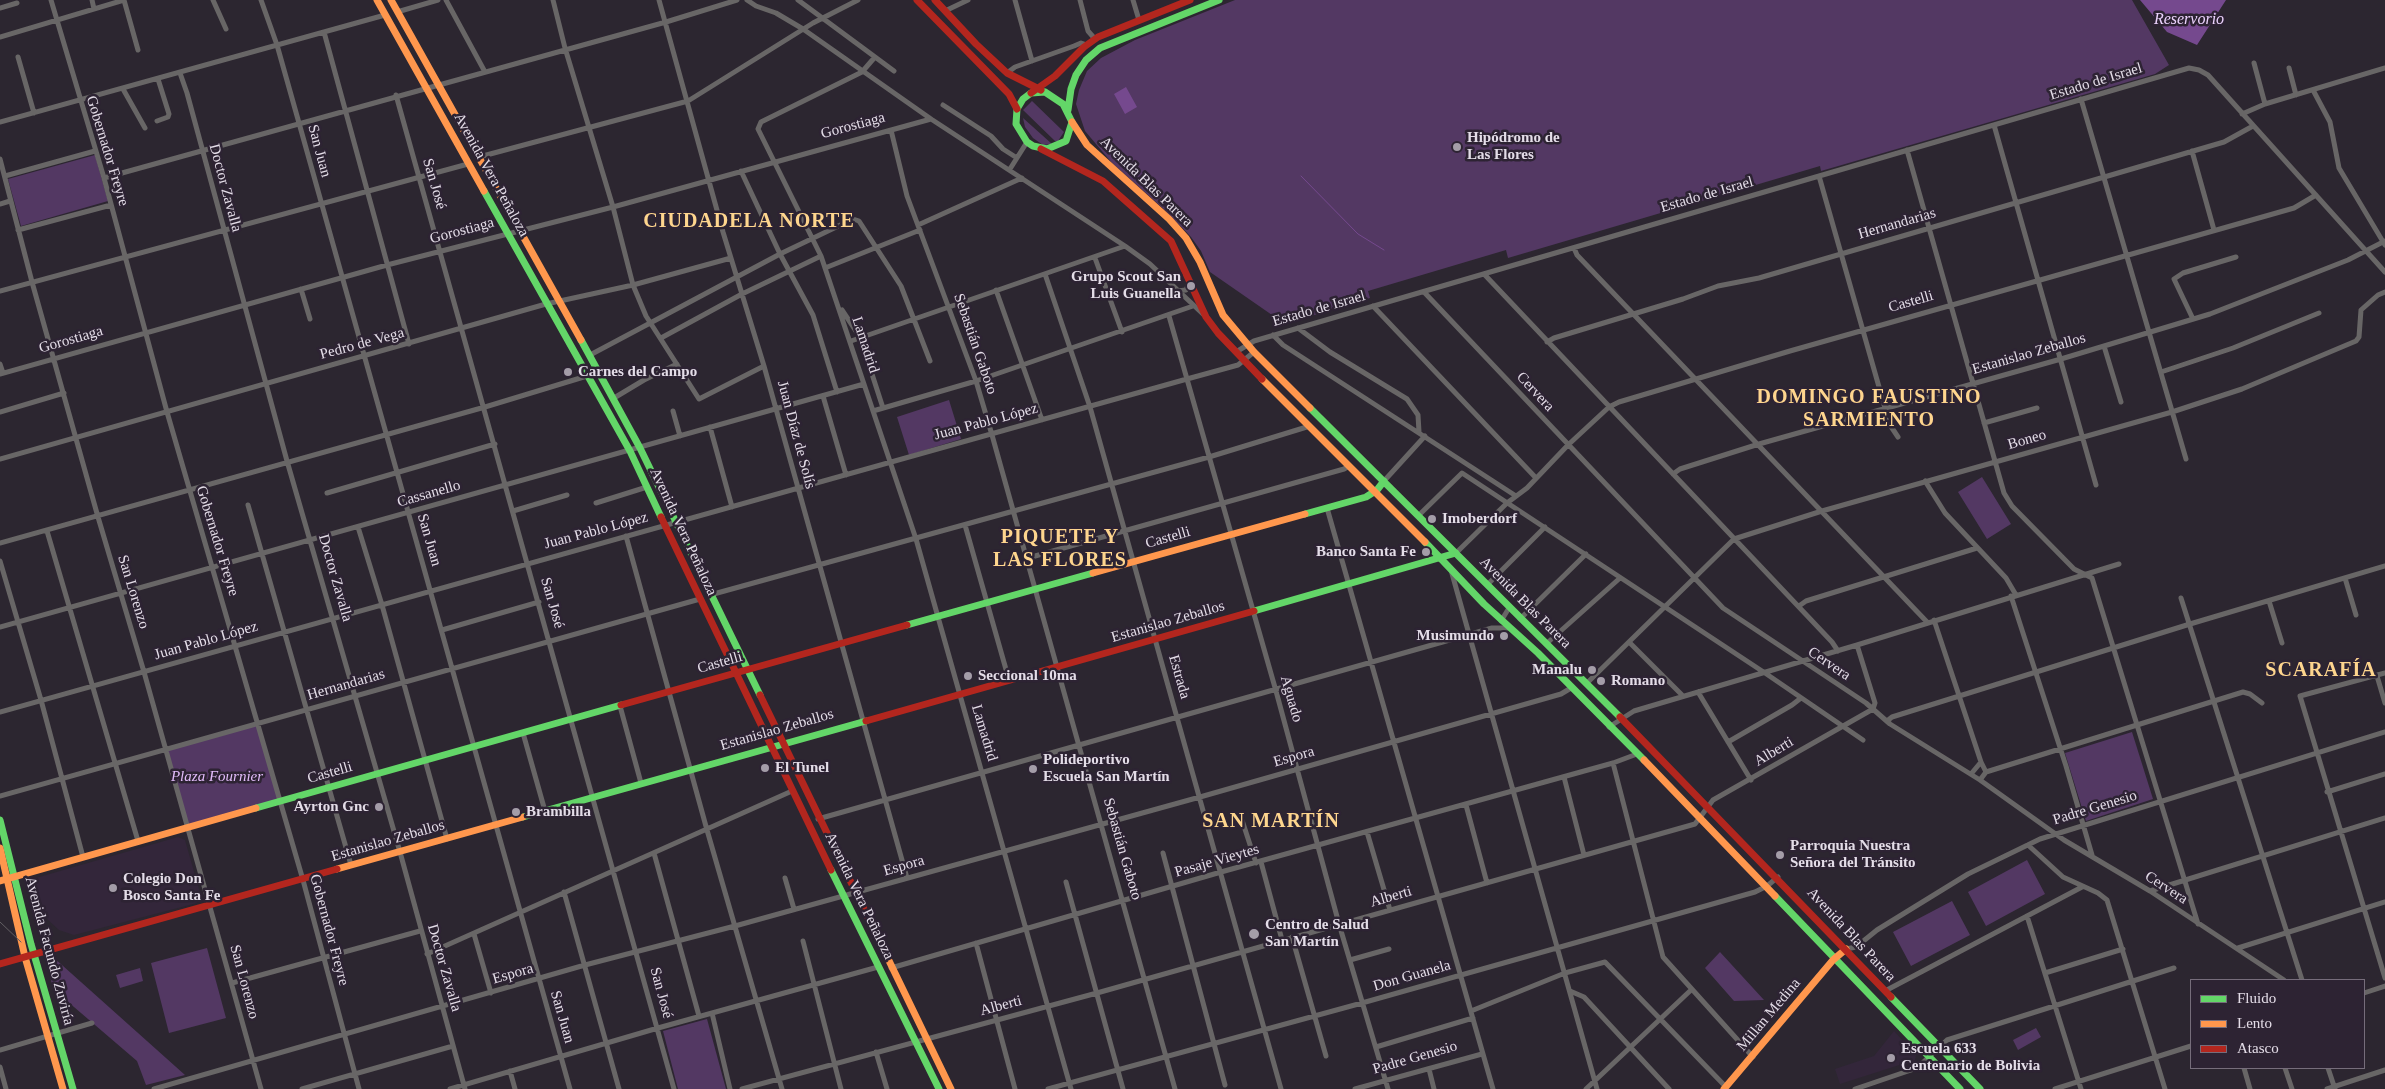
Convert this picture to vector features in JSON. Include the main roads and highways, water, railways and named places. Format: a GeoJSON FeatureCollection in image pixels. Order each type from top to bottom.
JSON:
{"type":"FeatureCollection","features":[{"type":"Feature","properties":{"kind":"main road","name":"Avenida Vera Peñaloza"},"geometry":{"type":"LineString","coordinates":[[377,0],[586,376],[630,451],[770,747],[939,1089]]}},
{"type":"Feature","properties":{"kind":"main road","name":"Avenida Vera Peñaloza"},"geometry":{"type":"LineString","coordinates":[[391,0],[614,398],[640,448],[818,819],[951,1089]]}},
{"type":"Feature","properties":{"kind":"main road"},"geometry":{"type":"LineString","coordinates":[[917,0],[1009,94],[1017,109]]}},
{"type":"Feature","properties":{"kind":"main road"},"geometry":{"type":"LineString","coordinates":[[934,0],[1007,73],[1056,99],[1068,110]]}},
{"type":"Feature","properties":{"kind":"main road"},"geometry":{"type":"LineString","coordinates":[[1187,1],[1138,20],[1095,40],[1087,45],[1055,76],[1023,99],[1017,109],[1016,124],[1018,131],[1027,142],[1041,149],[1054,148],[1066,141],[1072,122],[1068,110],[1073,82],[1080,68],[1092,54],[1109,44],[1219,0]]}},
{"type":"Feature","properties":{"kind":"main road"},"geometry":{"type":"LineString","coordinates":[[1173,6],[1177,16]]}},
{"type":"Feature","properties":{"kind":"main road"},"geometry":{"type":"LineString","coordinates":[[1031,93],[1044,92]]}},
{"type":"Feature","properties":{"kind":"main road","name":"Avenida Blas Parera"},"geometry":{"type":"LineString","coordinates":[[1072,122],[1087,145],[1169,219],[1186,238],[1200,262],[1223,315],[1246,344],[1778,877],[1980,1089]]}},
{"type":"Feature","properties":{"kind":"main road","name":"Avenida Blas Parera"},"geometry":{"type":"LineString","coordinates":[[1041,149],[1088,172],[1123,198],[1170,242],[1177,250],[1206,317],[1244,361],[1442,559],[1501,621],[1538,653],[1701,818],[1836,957],[1960,1089]]}},
{"type":"Feature","properties":{"kind":"main road","name":"Castelli"},"geometry":{"type":"LineString","coordinates":[[7,880],[474,746],[1328,508],[1374,492],[1384,481]]}},
{"type":"Feature","properties":{"kind":"main road","name":"Estanislao Zeballos"},"geometry":{"type":"LineString","coordinates":[[0,964],[211,907],[351,865],[1156,640],[1442,559],[1456,553]]}},
{"type":"Feature","properties":{"kind":"main road","name":"Avenida Facundo Zuviría"},"geometry":{"type":"LineString","coordinates":[[0,820],[7,880],[31,944],[73,1089]]}},
{"type":"Feature","properties":{"kind":"main road","name":"Avenida Facundo Zuviría"},"geometry":{"type":"LineString","coordinates":[[0,848],[25,957],[63,1089]]}},
{"type":"Feature","properties":{"kind":"main road"},"geometry":{"type":"LineString","coordinates":[[13,904],[19,915],[24,934],[31,944],[48,948],[76,944]]}},
{"type":"Feature","properties":{"kind":"main road","name":"Padre Genesio"},"geometry":{"type":"LineString","coordinates":[[1836,957],[1846,950]]}},
{"type":"Feature","properties":{"kind":"main road","name":"Millan Medina"},"geometry":{"type":"LineString","coordinates":[[1725,1088],[1836,957]]}},
{"type":"Feature","properties":{"kind":"water","name":"Reservorio"},"geometry":{"type":"Polygon","coordinates":[[[2140,0],[2226,0],[2197,45],[2167,32],[2140,0]]]}},
{"type":"Feature","properties":{"kind":"water"},"geometry":{"type":"Polygon","coordinates":[[[1126,87],[1137,107],[1125,114],[1114,94],[1126,87]]]}},
{"type":"Feature","properties":{"kind":"waterway"},"geometry":{"type":"LineString","coordinates":[[1301,176],[1358,234],[1384,250]]}},
{"type":"Feature","properties":{"kind":"tram line"},"geometry":{"type":"LineString","coordinates":[[0,922],[21,942]]}},
{"type":"Feature","properties":{"kind":"place","name":"Hipódromo de Las Flores"},"geometry":{"type":"Point","coordinates":[1457,147]}},
{"type":"Feature","properties":{"kind":"place","name":"Grupo Scout San Luis Guanella"},"geometry":{"type":"Point","coordinates":[1191,286]}},
{"type":"Feature","properties":{"kind":"place","name":"Carnes del Campo"},"geometry":{"type":"Point","coordinates":[568,372]}},
{"type":"Feature","properties":{"kind":"place","name":"Imoberdorf"},"geometry":{"type":"Point","coordinates":[1432,519]}},
{"type":"Feature","properties":{"kind":"place","name":"Banco Santa Fe"},"geometry":{"type":"Point","coordinates":[1426,552]}},
{"type":"Feature","properties":{"kind":"place","name":"Musimundo"},"geometry":{"type":"Point","coordinates":[1504,636]}},
{"type":"Feature","properties":{"kind":"place","name":"Manalu"},"geometry":{"type":"Point","coordinates":[1592,670]}},
{"type":"Feature","properties":{"kind":"place","name":"Seccional 10ma"},"geometry":{"type":"Point","coordinates":[968,676]}},
{"type":"Feature","properties":{"kind":"place","name":"Romano"},"geometry":{"type":"Point","coordinates":[1601,681]}},
{"type":"Feature","properties":{"kind":"place","name":"El Tunel"},"geometry":{"type":"Point","coordinates":[765,768]}},
{"type":"Feature","properties":{"kind":"place","name":"Polideportivo Escuela San Martín"},"geometry":{"type":"Point","coordinates":[1033,769]}},
{"type":"Feature","properties":{"kind":"place","name":"Ayrton Gnc"},"geometry":{"type":"Point","coordinates":[379,807]}},
{"type":"Feature","properties":{"kind":"place","name":"Brambilla"},"geometry":{"type":"Point","coordinates":[516,812]}},
{"type":"Feature","properties":{"kind":"place","name":"Parroquia Nuestra Señora del Tránsito"},"geometry":{"type":"Point","coordinates":[1780,855]}},
{"type":"Feature","properties":{"kind":"place","name":"Colegio Don Bosco Santa Fe"},"geometry":{"type":"Point","coordinates":[113,888]}},
{"type":"Feature","properties":{"kind":"place","name":"Centro de Salud San Martín"},"geometry":{"type":"Point","coordinates":[1254,934]}},
{"type":"Feature","properties":{"kind":"place","name":"Escuela 633 Centenario de Bolivia"},"geometry":{"type":"Point","coordinates":[1891,1058]}},
{"type":"Feature","properties":{"kind":"district","name":"CIUDADELA NORTE"},"geometry":{"type":"Point","coordinates":[749,222]}},
{"type":"Feature","properties":{"kind":"district","name":"DOMINGO FAUSTINO SARMIENTO"},"geometry":{"type":"Point","coordinates":[1869,410]}},
{"type":"Feature","properties":{"kind":"district","name":"PIQUETE Y LAS FLORES"},"geometry":{"type":"Point","coordinates":[1060,550]}},
{"type":"Feature","properties":{"kind":"district","name":"SCARAFÍA"},"geometry":{"type":"Point","coordinates":[2321,671]}},
{"type":"Feature","properties":{"kind":"district","name":"SAN MARTÍN"},"geometry":{"type":"Point","coordinates":[1271,822]}},
{"type":"Feature","properties":{"kind":"park label","name":"Plaza Fournier"},"geometry":{"type":"Point","coordinates":[217,777]}}]}
